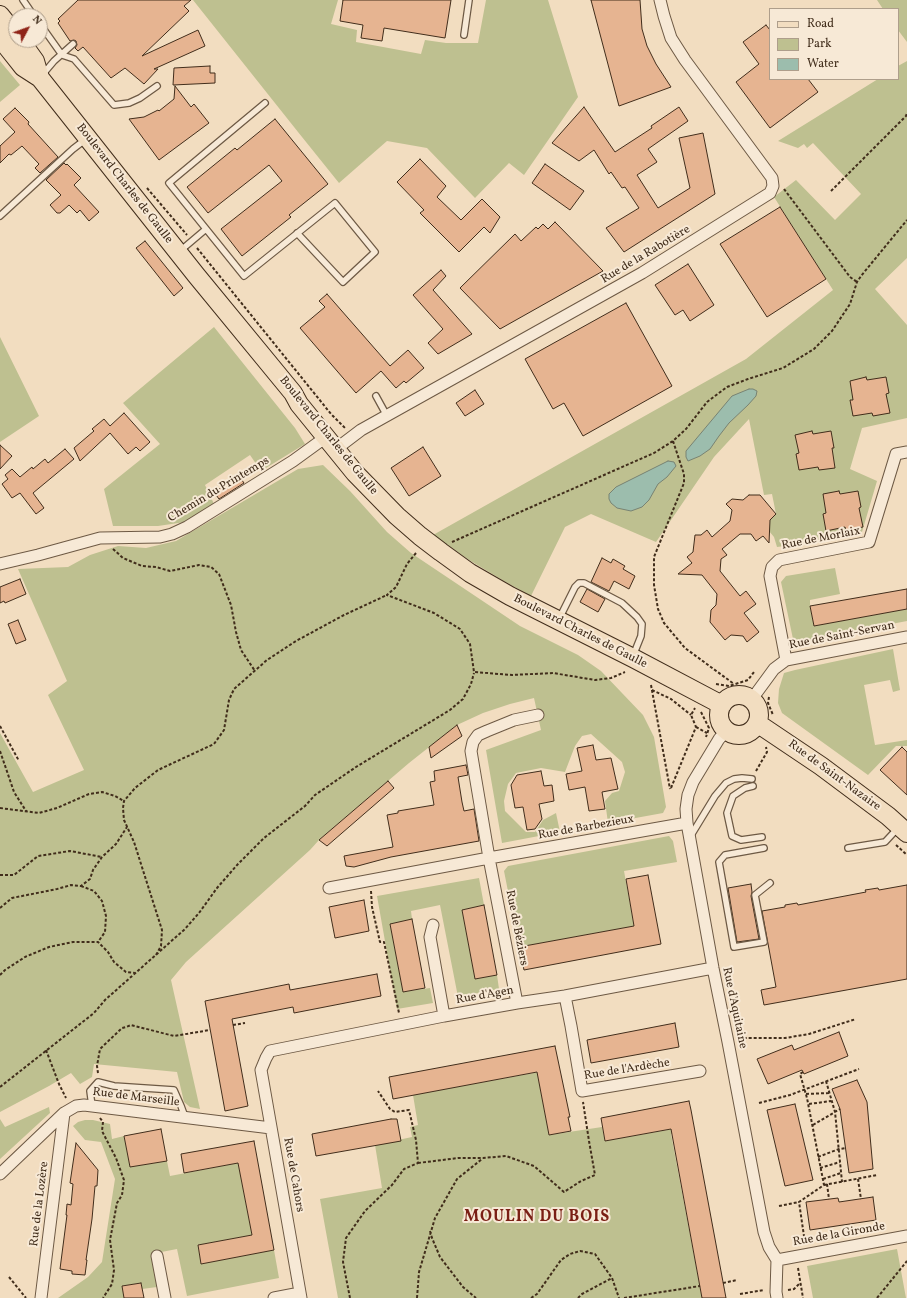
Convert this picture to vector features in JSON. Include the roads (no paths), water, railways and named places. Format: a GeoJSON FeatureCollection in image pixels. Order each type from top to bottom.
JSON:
{"type":"FeatureCollection","features":[{"type":"Feature","properties":{"kind":"main road"},"geometry":{"type":"LineString","coordinates":[[0,15],[8,25]]}},
{"type":"Feature","properties":{"kind":"main road","name":"Boulevard Charles de Gaulle"},"geometry":{"type":"LineString","coordinates":[[0,38],[23,68],[40,78],[178,252],[293,393],[299,404],[331,443],[377,496],[420,536],[470,573],[510,596],[558,620],[631,664],[722,705]]}},
{"type":"Feature","properties":{"kind":"main road","name":"Boulevard Charles de Gaulle"},"geometry":{"type":"LineString","coordinates":[[26,48],[35,60],[40,78]]}},
{"type":"Feature","properties":{"kind":"main road"},"geometry":{"type":"LineString","coordinates":[[737,695],[752,699],[759,712],[759,718],[752,730],[746,734],[734,734],[722,726],[719,714],[722,705],[730,697],[737,695]]}},
{"type":"Feature","properties":{"kind":"main road","name":"Rue de Saint-Nazaire"},"geometry":{"type":"LineString","coordinates":[[757,723],[821,766],[888,816],[903,830]]}},
{"type":"Feature","properties":{"kind":"street","name":"Rue de la Rabotière"},"geometry":{"type":"LineString","coordinates":[[331,443],[352,436],[649,269],[770,193],[773,186],[772,178],[685,60],[671,38],[660,0]]}},
{"type":"Feature","properties":{"kind":"street","name":"Chemin du Printemps"},"geometry":{"type":"LineString","coordinates":[[0,564],[100,538],[160,536],[172,534],[187,527],[279,469],[331,443]]}},
{"type":"Feature","properties":{"kind":"street","name":"Rue de Morlaix"},"geometry":{"type":"LineString","coordinates":[[786,660],[770,576],[772,567],[779,560],[869,542],[896,454],[907,452]]}},
{"type":"Feature","properties":{"kind":"street","name":"Rue de Saint-Servan"},"geometry":{"type":"LineString","coordinates":[[752,699],[774,669],[786,660],[907,637]]}},
{"type":"Feature","properties":{"kind":"street","name":"Rue de Béziers"},"geometry":{"type":"LineString","coordinates":[[517,1003],[489,858],[471,751],[473,742],[478,735],[514,720],[538,715]]}},
{"type":"Feature","properties":{"kind":"street","name":"Rue d'Aquitaine"},"geometry":{"type":"LineString","coordinates":[[727,730],[719,740],[688,795],[686,809],[687,823],[712,968],[728,1042],[764,1232],[769,1246],[777,1260],[777,1298]]}},
{"type":"Feature","properties":{"kind":"street","name":"Rue de Barbezieux"},"geometry":{"type":"LineString","coordinates":[[329,888],[687,823]]}},
{"type":"Feature","properties":{"kind":"street"},"geometry":{"type":"LineString","coordinates":[[433,925],[430,937],[444,1016]]}},
{"type":"Feature","properties":{"kind":"street","name":"Rue d'Agen"},"geometry":{"type":"LineString","coordinates":[[266,1058],[270,1051],[444,1016],[565,996],[712,968]]}},
{"type":"Feature","properties":{"kind":"street","name":"Rue de l'Ardèche"},"geometry":{"type":"LineString","coordinates":[[565,996],[582,1091],[700,1071]]}},
{"type":"Feature","properties":{"kind":"street","name":"Rue de Cahors"},"geometry":{"type":"LineString","coordinates":[[266,1058],[261,1070],[301,1296]]}},
{"type":"Feature","properties":{"kind":"street","name":"Rue de Marseille"},"geometry":{"type":"LineString","coordinates":[[68,1110],[76,1106],[92,1106],[271,1128]]}},
{"type":"Feature","properties":{"kind":"street"},"geometry":{"type":"LineString","coordinates":[[0,1174],[68,1110]]}},
{"type":"Feature","properties":{"kind":"street","name":"Rue de la Lozère"},"geometry":{"type":"LineString","coordinates":[[41,1298],[68,1110]]}},
{"type":"Feature","properties":{"kind":"street","name":"Rue de la Gironde"},"geometry":{"type":"LineString","coordinates":[[777,1260],[907,1236]]}},
{"type":"Feature","properties":{"kind":"street"},"geometry":{"type":"LineString","coordinates":[[157,1256],[165,1298]]}},
{"type":"Feature","properties":{"kind":"street"},"geometry":{"type":"LineString","coordinates":[[274,1298],[301,1296]]}},
{"type":"Feature","properties":{"kind":"lane"},"geometry":{"type":"LineString","coordinates":[[464,35],[469,0]]}},
{"type":"Feature","properties":{"kind":"lane"},"geometry":{"type":"LineString","coordinates":[[48,35],[62,55],[74,59],[114,105],[129,103],[140,98],[157,86]]}},
{"type":"Feature","properties":{"kind":"lane"},"geometry":{"type":"LineString","coordinates":[[40,78],[54,61],[73,44]]}},
{"type":"Feature","properties":{"kind":"lane"},"geometry":{"type":"LineString","coordinates":[[265,103],[168,182],[244,276],[297,233],[334,203],[375,252],[343,282],[297,233]]}},
{"type":"Feature","properties":{"kind":"lane"},"geometry":{"type":"LineString","coordinates":[[0,216],[73,149],[88,138]]}},
{"type":"Feature","properties":{"kind":"lane"},"geometry":{"type":"LineString","coordinates":[[178,252],[206,229]]}},
{"type":"Feature","properties":{"kind":"lane"},"geometry":{"type":"LineString","coordinates":[[376,396],[387,416]]}},
{"type":"Feature","properties":{"kind":"lane"},"geometry":{"type":"LineString","coordinates":[[558,620],[575,587],[579,583],[584,583],[622,603],[637,617],[642,624],[641,636],[631,664]]}},
{"type":"Feature","properties":{"kind":"lane"},"geometry":{"type":"LineString","coordinates":[[690,837],[715,796],[726,782],[742,778],[752,783],[733,796],[727,813],[732,836],[741,840],[762,836]]}},
{"type":"Feature","properties":{"kind":"lane"},"geometry":{"type":"LineString","coordinates":[[848,848],[885,842],[903,830]]}},
{"type":"Feature","properties":{"kind":"lane"},"geometry":{"type":"LineString","coordinates":[[764,848],[725,855],[719,862],[734,946],[764,942],[755,895],[770,883]]}},
{"type":"Feature","properties":{"kind":"lane"},"geometry":{"type":"LineString","coordinates":[[92,1106],[90,1091],[98,1082],[114,1086],[174,1090],[185,1117]]}},
{"type":"Feature","properties":{"kind":"water"},"geometry":{"type":"Polygon","coordinates":[[[749,389],[757,391],[756,396],[729,423],[710,449],[700,456],[688,461],[686,451],[732,396],[749,389]]]}},
{"type":"Feature","properties":{"kind":"water"},"geometry":{"type":"Polygon","coordinates":[[[668,461],[674,462],[676,466],[667,477],[658,484],[649,500],[642,507],[631,511],[617,508],[611,503],[609,494],[616,487],[668,461]]]}},
{"type":"Feature","properties":{"kind":"district","name":"MOULIN DU BOIS"},"geometry":{"type":"Point","coordinates":[537,1218]}}]}
